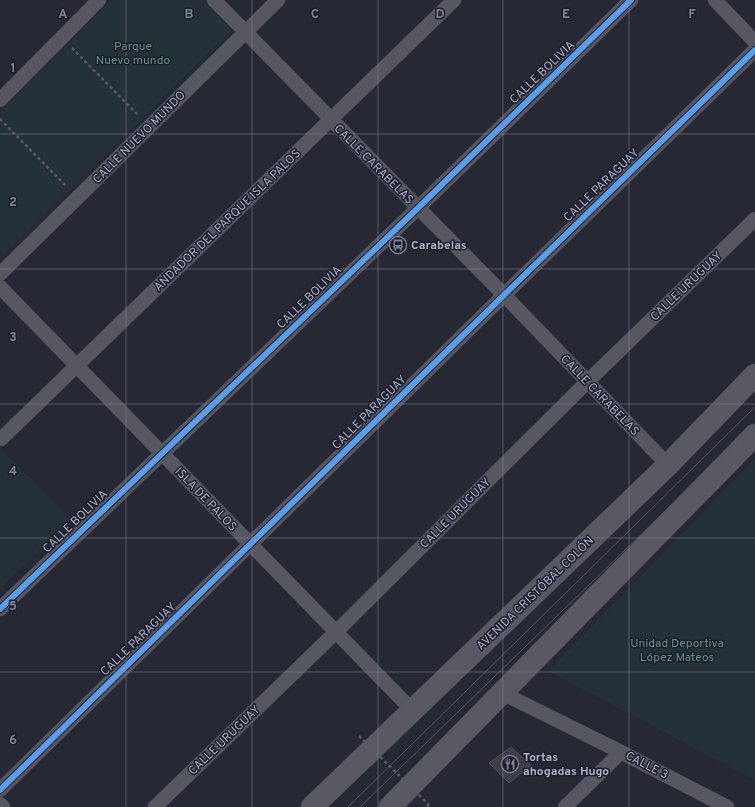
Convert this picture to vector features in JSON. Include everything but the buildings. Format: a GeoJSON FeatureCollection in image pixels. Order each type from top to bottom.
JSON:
{"type":"FeatureCollection","features":[{"type":"Feature","properties":{"kind":"main road","name":"AVENIDA CRISTÓBAL COLÓN"},"geometry":{"type":"LineString","coordinates":[[312,807],[668,465],[755,375]]}},
{"type":"Feature","properties":{"kind":"main road"},"geometry":{"type":"LineString","coordinates":[[390,807],[755,435]]}},
{"type":"Feature","properties":{"kind":"street"},"geometry":{"type":"LineString","coordinates":[[0,100],[100,0]]}},
{"type":"Feature","properties":{"kind":"street","name":"CALLE CARABELAS"},"geometry":{"type":"LineString","coordinates":[[214,0],[504,294],[668,465]]}},
{"type":"Feature","properties":{"kind":"street","name":"CALLE NUEVO MUNDO"},"geometry":{"type":"LineString","coordinates":[[0,274],[278,0]]}},
{"type":"Feature","properties":{"kind":"street","name":"ANDADOR DEL PARQUE ISLA PALOS"},"geometry":{"type":"LineString","coordinates":[[1,439],[454,0]]}},
{"type":"Feature","properties":{"kind":"street","name":"CALLE BOLIVIA"},"geometry":{"type":"LineString","coordinates":[[0,609],[418,208],[632,0]]}},
{"type":"Feature","properties":{"kind":"street"},"geometry":{"type":"LineString","coordinates":[[715,0],[755,42]]}},
{"type":"Feature","properties":{"kind":"street","name":"CALLE PARAGUAY"},"geometry":{"type":"LineString","coordinates":[[0,790],[504,294],[755,50]]}},
{"type":"Feature","properties":{"kind":"street","name":"CALLE URUGUAY"},"geometry":{"type":"LineString","coordinates":[[155,807],[336,632],[587,382],[755,219]]}},
{"type":"Feature","properties":{"kind":"street","name":"ISLA DE PALOS"},"geometry":{"type":"LineString","coordinates":[[0,287],[413,711]]}},
{"type":"Feature","properties":{"kind":"street","name":"CALLE 3"},"geometry":{"type":"LineString","coordinates":[[502,692],[726,807]]}},
{"type":"Feature","properties":{"kind":"street"},"geometry":{"type":"LineString","coordinates":[[565,807],[621,752]]}},
{"type":"Feature","properties":{"kind":"street"},"geometry":{"type":"LineString","coordinates":[[0,804],[3,807]]}},
{"type":"Feature","properties":{"kind":"path"},"geometry":{"type":"LineString","coordinates":[[62,38],[149,127]]}},
{"type":"Feature","properties":{"kind":"path"},"geometry":{"type":"LineString","coordinates":[[0,119],[78,197]]}},
{"type":"Feature","properties":{"kind":"path"},"geometry":{"type":"LineString","coordinates":[[359,736],[428,806]]}},
{"type":"Feature","properties":{"kind":"green space","name":"Parque Nuevo mundo"},"geometry":{"type":"Polygon","coordinates":[[[111,0],[202,0],[232,30],[0,259],[0,112],[111,0]]]}},
{"type":"Feature","properties":{"kind":"green space"},"geometry":{"type":"Polygon","coordinates":[[[0,448],[72,519],[0,589],[0,448]]]}},
{"type":"Feature","properties":{"kind":"green space","name":"Unidad Deportiva López Mateos"},"geometry":{"type":"Polygon","coordinates":[[[755,459],[755,780],[548,671],[755,459]]]}},
{"type":"Feature","properties":{"kind":"tram line"},"geometry":{"type":"LineString","coordinates":[[348,807],[755,407]]}},
{"type":"Feature","properties":{"kind":"tram line"},"geometry":{"type":"LineString","coordinates":[[360,807],[755,424]]}},
{"type":"Feature","properties":{"kind":"cycle path"},"geometry":{"type":"LineString","coordinates":[[0,609],[418,208],[631,0]]}},
{"type":"Feature","properties":{"kind":"cycle path"},"geometry":{"type":"LineString","coordinates":[[0,790],[755,50]]}},
{"type":"Feature","properties":{"kind":"place","name":"Carabelas"},"geometry":{"type":"Point","coordinates":[398,245]}},
{"type":"Feature","properties":{"kind":"place","name":"Tortas ahogadas Hugo"},"geometry":{"type":"Point","coordinates":[510,764]}}]}
